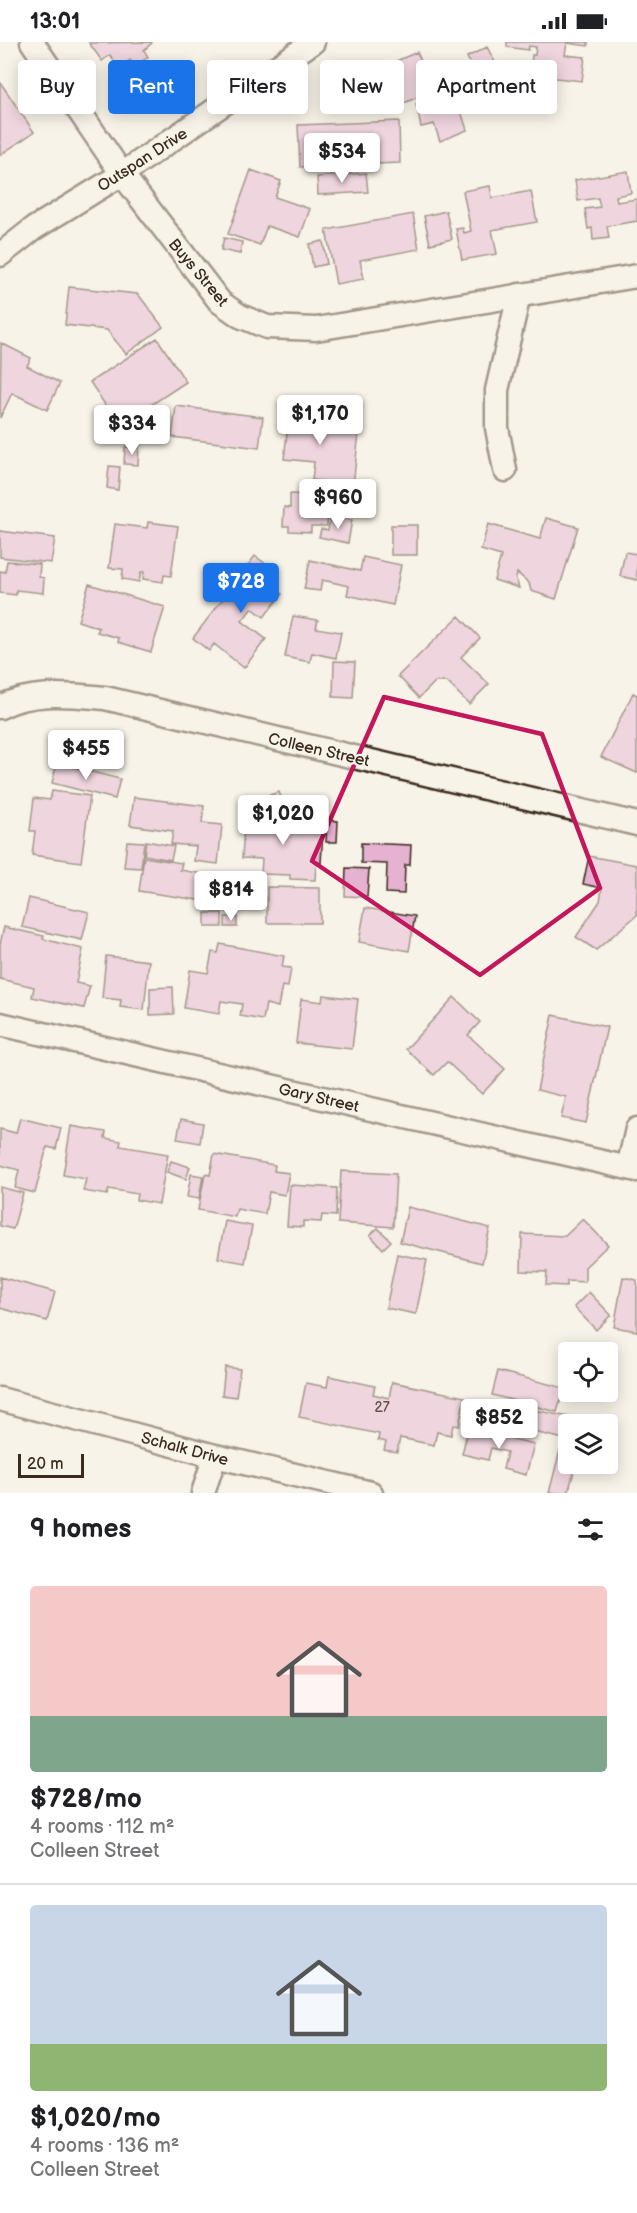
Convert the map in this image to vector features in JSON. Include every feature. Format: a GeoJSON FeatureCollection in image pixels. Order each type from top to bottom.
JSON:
{"type":"FeatureCollection","features":[{"type":"Feature","properties":{"kind":"street","name":"Buys Street"},"geometry":{"type":"LineString","coordinates":[[32,42],[122,174],[220,302],[240,316],[267,327],[316,329],[637,276]]}},
{"type":"Feature","properties":{"kind":"street","name":"Outspan Drive"},"geometry":{"type":"LineString","coordinates":[[0,255],[51,216],[122,174],[313,42]]}},
{"type":"Feature","properties":{"kind":"street"},"geometry":{"type":"LineString","coordinates":[[505,470],[496,428],[496,390],[519,296]]}},
{"type":"Feature","properties":{"kind":"street","name":"Colleen Street"},"geometry":{"type":"LineString","coordinates":[[0,706],[31,695],[77,695],[105,698],[637,824]]}},
{"type":"Feature","properties":{"kind":"street","name":"Gary Street"},"geometry":{"type":"LineString","coordinates":[[0,1024],[633,1169]]}},
{"type":"Feature","properties":{"kind":"street"},"geometry":{"type":"LineString","coordinates":[[633,1169],[637,1129]]}},
{"type":"Feature","properties":{"kind":"street","name":"Schalk Drive"},"geometry":{"type":"LineString","coordinates":[[0,1399],[215,1456],[371,1493]]}},
{"type":"Feature","properties":{"kind":"street"},"geometry":{"type":"LineString","coordinates":[[203,1493],[215,1456]]}},
{"type":"Feature","properties":{"kind":"highlighted area"},"geometry":{"type":"Polygon","coordinates":[[[384,697],[542,734],[600,888],[480,975],[312,861],[384,697]]]}},
{"type":"Feature","properties":{"kind":"building"},"geometry":{"type":"Polygon","coordinates":[[[507,42],[588,42],[588,46],[567,43],[565,55],[585,57],[582,81],[557,78],[557,60],[532,60],[536,47],[529,46],[528,50],[507,47],[507,42]]]}},
{"type":"Feature","properties":{"kind":"building"},"geometry":{"type":"Polygon","coordinates":[[[89,43],[152,43],[144,50],[148,57],[144,60],[113,60],[110,55],[102,61],[89,43]]]}},
{"type":"Feature","properties":{"kind":"building"},"geometry":{"type":"Polygon","coordinates":[[[487,47],[494,60],[469,60],[467,57],[487,47]]]}},
{"type":"Feature","properties":{"kind":"building"},"geometry":{"type":"Polygon","coordinates":[[[417,52],[421,60],[416,60],[416,98],[404,103],[404,60],[399,60],[417,52]]]}},
{"type":"Feature","properties":{"kind":"building"},"geometry":{"type":"Polygon","coordinates":[[[0,82],[18,108],[18,114],[22,114],[34,132],[0,155],[0,82]]]}},
{"type":"Feature","properties":{"kind":"building"},"geometry":{"type":"Polygon","coordinates":[[[418,114],[462,114],[467,130],[440,141],[434,124],[421,127],[418,114]]]}},
{"type":"Feature","properties":{"kind":"building"},"geometry":{"type":"Polygon","coordinates":[[[399,121],[400,163],[300,167],[298,125],[399,121]]]}},
{"type":"Feature","properties":{"kind":"building"},"geometry":{"type":"Polygon","coordinates":[[[251,170],[281,181],[275,197],[310,209],[300,237],[267,226],[260,245],[228,234],[251,170]]]}},
{"type":"Feature","properties":{"kind":"building"},"geometry":{"type":"Polygon","coordinates":[[[628,171],[631,193],[616,196],[617,202],[637,199],[637,221],[607,226],[609,238],[593,240],[592,228],[588,229],[585,209],[600,207],[598,198],[578,201],[575,180],[628,171]]]}},
{"type":"Feature","properties":{"kind":"building"},"geometry":{"type":"Polygon","coordinates":[[[366,173],[368,192],[318,195],[317,177],[366,173]]]}},
{"type":"Feature","properties":{"kind":"building"},"geometry":{"type":"Polygon","coordinates":[[[490,186],[492,198],[531,191],[537,222],[492,230],[497,254],[462,260],[456,229],[463,228],[464,233],[471,231],[463,191],[490,186]]]}},
{"type":"Feature","properties":{"kind":"building"},"geometry":{"type":"Polygon","coordinates":[[[446,211],[452,239],[430,244],[424,216],[446,211]]]}},
{"type":"Feature","properties":{"kind":"building"},"geometry":{"type":"Polygon","coordinates":[[[413,214],[419,249],[360,260],[364,279],[336,284],[326,230],[413,214]]]}},
{"type":"Feature","properties":{"kind":"building"},"geometry":{"type":"Polygon","coordinates":[[[224,238],[242,242],[240,254],[221,250],[224,238]]]}},
{"type":"Feature","properties":{"kind":"building"},"geometry":{"type":"Polygon","coordinates":[[[323,241],[327,264],[313,267],[309,244],[323,241]]]}},
{"type":"Feature","properties":{"kind":"building"},"geometry":{"type":"Polygon","coordinates":[[[69,287],[138,294],[163,327],[126,354],[107,330],[65,325],[69,287]]]}},
{"type":"Feature","properties":{"kind":"building"},"geometry":{"type":"Polygon","coordinates":[[[157,338],[186,382],[119,426],[90,382],[157,338]]]}},
{"type":"Feature","properties":{"kind":"building"},"geometry":{"type":"Polygon","coordinates":[[[1,343],[31,358],[27,366],[60,383],[47,410],[12,393],[0,418],[1,343]]]}},
{"type":"Feature","properties":{"kind":"building"},"geometry":{"type":"Polygon","coordinates":[[[291,398],[315,400],[312,428],[359,433],[353,485],[312,480],[314,462],[284,459],[291,398]]]}},
{"type":"Feature","properties":{"kind":"building"},"geometry":{"type":"Polygon","coordinates":[[[176,406],[263,417],[259,448],[172,437],[176,406]]]}},
{"type":"Feature","properties":{"kind":"building"},"geometry":{"type":"Polygon","coordinates":[[[125,447],[139,447],[138,465],[124,464],[125,447]]]}},
{"type":"Feature","properties":{"kind":"building"},"geometry":{"type":"Polygon","coordinates":[[[109,466],[120,467],[118,490],[107,488],[109,466]]]}},
{"type":"Feature","properties":{"kind":"building"},"geometry":{"type":"Polygon","coordinates":[[[290,494],[312,495],[311,512],[328,512],[327,526],[311,526],[311,532],[289,531],[289,526],[283,526],[284,507],[290,508],[290,494]]]}},
{"type":"Feature","properties":{"kind":"building"},"geometry":{"type":"Polygon","coordinates":[[[331,516],[352,520],[348,543],[319,537],[321,529],[328,530],[331,516]]]}},
{"type":"Feature","properties":{"kind":"building"},"geometry":{"type":"Polygon","coordinates":[[[546,518],[578,527],[556,599],[531,591],[529,583],[517,573],[519,588],[494,580],[501,556],[481,550],[488,524],[540,539],[546,518]]]}},
{"type":"Feature","properties":{"kind":"building"},"geometry":{"type":"Polygon","coordinates":[[[148,522],[178,526],[171,576],[164,575],[163,582],[143,579],[144,572],[141,572],[139,582],[122,579],[123,569],[109,568],[115,524],[147,528],[148,522]]]}},
{"type":"Feature","properties":{"kind":"building"},"geometry":{"type":"Polygon","coordinates":[[[391,525],[417,525],[417,555],[391,555],[391,525]]]}},
{"type":"Feature","properties":{"kind":"building"},"geometry":{"type":"Polygon","coordinates":[[[0,531],[55,538],[51,563],[0,557],[0,531]]]}},
{"type":"Feature","properties":{"kind":"building"},"geometry":{"type":"Polygon","coordinates":[[[625,552],[637,554],[637,580],[620,576],[625,552]]]}},
{"type":"Feature","properties":{"kind":"building"},"geometry":{"type":"Polygon","coordinates":[[[255,556],[277,572],[268,584],[282,594],[264,617],[252,608],[242,621],[266,639],[244,668],[214,644],[209,651],[193,638],[255,556]]]}},
{"type":"Feature","properties":{"kind":"building"},"geometry":{"type":"Polygon","coordinates":[[[363,557],[401,565],[393,605],[347,595],[349,586],[322,580],[320,591],[304,589],[310,560],[360,571],[363,557]]]}},
{"type":"Feature","properties":{"kind":"building"},"geometry":{"type":"Polygon","coordinates":[[[7,561],[40,564],[39,577],[44,578],[43,593],[16,590],[16,595],[0,593],[0,571],[5,572],[7,561]]]}},
{"type":"Feature","properties":{"kind":"building"},"geometry":{"type":"Polygon","coordinates":[[[89,584],[165,607],[151,652],[118,642],[119,638],[97,632],[99,628],[78,621],[89,584]]]}},
{"type":"Feature","properties":{"kind":"building"},"geometry":{"type":"Polygon","coordinates":[[[293,616],[318,620],[316,628],[341,632],[336,658],[312,653],[310,662],[285,657],[293,616]]]}},
{"type":"Feature","properties":{"kind":"building"},"geometry":{"type":"Polygon","coordinates":[[[459,616],[480,638],[461,657],[489,684],[469,704],[447,682],[435,682],[419,698],[398,676],[459,616]]]}},
{"type":"Feature","properties":{"kind":"building"},"geometry":{"type":"Polygon","coordinates":[[[334,661],[355,662],[353,698],[333,697],[334,661]]]}},
{"type":"Feature","properties":{"kind":"building"},"geometry":{"type":"Polygon","coordinates":[[[633,693],[637,695],[637,773],[601,757],[633,693]]]}},
{"type":"Feature","properties":{"kind":"building"},"geometry":{"type":"Polygon","coordinates":[[[57,763],[120,779],[115,799],[52,783],[57,763]]]}},
{"type":"Feature","properties":{"kind":"building"},"geometry":{"type":"Polygon","coordinates":[[[52,791],[90,796],[81,862],[32,855],[35,831],[30,831],[34,798],[50,800],[52,791]]]}},
{"type":"Feature","properties":{"kind":"building"},"geometry":{"type":"Polygon","coordinates":[[[279,792],[282,799],[267,805],[264,797],[279,792]]]}},
{"type":"Feature","properties":{"kind":"building"},"geometry":{"type":"Polygon","coordinates":[[[134,797],[204,806],[202,823],[222,825],[218,864],[194,861],[196,846],[171,844],[173,831],[130,825],[134,797]]]}},
{"type":"Feature","properties":{"kind":"building"},"geometry":{"type":"Polygon","coordinates":[[[258,810],[294,812],[293,830],[323,831],[321,863],[316,862],[315,880],[290,879],[290,875],[261,874],[262,859],[242,858],[244,827],[257,827],[258,810]]]}},
{"type":"Feature","properties":{"kind":"building"},"geometry":{"type":"Polygon","coordinates":[[[327,820],[338,821],[337,842],[326,842],[327,820]]]}},
{"type":"Feature","properties":{"kind":"building"},"geometry":{"type":"Polygon","coordinates":[[[127,841],[144,842],[141,868],[124,867],[127,841]]]}},
{"type":"Feature","properties":{"kind":"building"},"geometry":{"type":"Polygon","coordinates":[[[146,841],[174,846],[171,860],[144,855],[146,841]]]}},
{"type":"Feature","properties":{"kind":"building"},"geometry":{"type":"Polygon","coordinates":[[[361,843],[411,845],[410,865],[405,865],[404,894],[386,893],[387,864],[361,863],[361,843]]]}},
{"type":"Feature","properties":{"kind":"building"},"geometry":{"type":"Polygon","coordinates":[[[589,856],[637,865],[637,915],[596,950],[576,937],[600,901],[602,888],[583,884],[589,856]]]}},
{"type":"Feature","properties":{"kind":"building"},"geometry":{"type":"Polygon","coordinates":[[[144,857],[182,863],[180,870],[215,876],[211,902],[139,891],[144,857]]]}},
{"type":"Feature","properties":{"kind":"building"},"geometry":{"type":"Polygon","coordinates":[[[346,868],[369,869],[367,897],[345,896],[346,868]]]}},
{"type":"Feature","properties":{"kind":"building"},"geometry":{"type":"Polygon","coordinates":[[[267,887],[320,888],[320,923],[267,923],[267,887]]]}},
{"type":"Feature","properties":{"kind":"building"},"geometry":{"type":"Polygon","coordinates":[[[29,898],[89,912],[82,940],[22,927],[29,898]]]}},
{"type":"Feature","properties":{"kind":"building"},"geometry":{"type":"Polygon","coordinates":[[[365,908],[415,916],[409,951],[359,942],[365,908]]]}},
{"type":"Feature","properties":{"kind":"building"},"geometry":{"type":"Polygon","coordinates":[[[205,913],[222,913],[222,927],[205,927],[205,913]]]}},
{"type":"Feature","properties":{"kind":"building"},"geometry":{"type":"Polygon","coordinates":[[[225,917],[237,917],[237,927],[225,927],[225,917]]]}},
{"type":"Feature","properties":{"kind":"building"},"geometry":{"type":"Polygon","coordinates":[[[4,927],[44,936],[43,939],[83,949],[76,983],[90,986],[84,1008],[32,997],[34,987],[0,979],[0,944],[4,927]]]}},
{"type":"Feature","properties":{"kind":"building"},"geometry":{"type":"Polygon","coordinates":[[[220,944],[284,956],[282,967],[291,968],[288,987],[282,986],[278,1007],[266,1004],[263,1020],[240,1016],[242,1004],[221,1001],[219,1014],[184,1008],[190,970],[208,973],[212,952],[218,953],[220,944]]]}},
{"type":"Feature","properties":{"kind":"building"},"geometry":{"type":"Polygon","coordinates":[[[106,956],[149,961],[144,1010],[120,1007],[121,1000],[102,998],[106,956]]]}},
{"type":"Feature","properties":{"kind":"building"},"geometry":{"type":"Polygon","coordinates":[[[173,987],[174,1014],[150,1015],[150,988],[173,987]]]}},
{"type":"Feature","properties":{"kind":"building"},"geometry":{"type":"Polygon","coordinates":[[[323,995],[358,999],[352,1049],[296,1043],[301,999],[322,1002],[323,995]]]}},
{"type":"Feature","properties":{"kind":"building"},"geometry":{"type":"Polygon","coordinates":[[[454,997],[480,1022],[468,1035],[505,1069],[482,1094],[447,1062],[434,1075],[406,1049],[454,997]]]}},
{"type":"Feature","properties":{"kind":"building"},"geometry":{"type":"Polygon","coordinates":[[[553,1015],[607,1027],[586,1123],[561,1118],[566,1097],[537,1090],[553,1015]]]}},
{"type":"Feature","properties":{"kind":"building"},"geometry":{"type":"Polygon","coordinates":[[[20,1118],[61,1128],[56,1149],[47,1147],[35,1193],[15,1188],[19,1170],[0,1165],[0,1129],[16,1133],[20,1118]]]}},
{"type":"Feature","properties":{"kind":"building"},"geometry":{"type":"Polygon","coordinates":[[[181,1119],[203,1123],[200,1143],[177,1139],[181,1119]]]}},
{"type":"Feature","properties":{"kind":"building"},"geometry":{"type":"Polygon","coordinates":[[[71,1126],[106,1132],[105,1138],[121,1141],[120,1146],[168,1154],[159,1204],[136,1200],[137,1194],[109,1189],[107,1195],[83,1191],[86,1179],[63,1175],[71,1126]]]}},
{"type":"Feature","properties":{"kind":"building"},"geometry":{"type":"Polygon","coordinates":[[[214,1154],[275,1165],[274,1171],[289,1173],[285,1195],[269,1192],[265,1214],[237,1209],[235,1217],[198,1210],[205,1174],[210,1175],[214,1154]]]}},
{"type":"Feature","properties":{"kind":"building"},"geometry":{"type":"Polygon","coordinates":[[[171,1161],[190,1167],[186,1179],[167,1172],[171,1161]]]}},
{"type":"Feature","properties":{"kind":"building"},"geometry":{"type":"Polygon","coordinates":[[[341,1171],[396,1174],[393,1227],[338,1223],[341,1171]]]}},
{"type":"Feature","properties":{"kind":"building"},"geometry":{"type":"Polygon","coordinates":[[[191,1174],[203,1176],[199,1199],[187,1197],[191,1174]]]}},
{"type":"Feature","properties":{"kind":"building"},"geometry":{"type":"Polygon","coordinates":[[[290,1185],[337,1188],[336,1216],[322,1215],[321,1222],[303,1221],[303,1227],[287,1226],[290,1185]]]}},
{"type":"Feature","properties":{"kind":"building"},"geometry":{"type":"Polygon","coordinates":[[[0,1187],[23,1193],[13,1229],[0,1226],[0,1187]]]}},
{"type":"Feature","properties":{"kind":"building"},"geometry":{"type":"Polygon","coordinates":[[[408,1207],[490,1228],[482,1263],[400,1242],[408,1207]]]}},
{"type":"Feature","properties":{"kind":"building"},"geometry":{"type":"Polygon","coordinates":[[[583,1219],[608,1245],[585,1267],[585,1282],[567,1281],[567,1286],[546,1285],[547,1272],[521,1271],[522,1234],[565,1236],[583,1219]]]}},
{"type":"Feature","properties":{"kind":"building"},"geometry":{"type":"Polygon","coordinates":[[[225,1221],[252,1226],[245,1263],[218,1258],[225,1221]]]}},
{"type":"Feature","properties":{"kind":"building"},"geometry":{"type":"Polygon","coordinates":[[[378,1228],[391,1241],[383,1249],[370,1235],[378,1228]]]}},
{"type":"Feature","properties":{"kind":"building"},"geometry":{"type":"Polygon","coordinates":[[[397,1254],[427,1260],[416,1314],[386,1308],[397,1254]]]}},
{"type":"Feature","properties":{"kind":"building"},"geometry":{"type":"Polygon","coordinates":[[[0,1277],[55,1292],[47,1321],[0,1308],[0,1277]]]}},
{"type":"Feature","properties":{"kind":"building"},"geometry":{"type":"Polygon","coordinates":[[[623,1277],[637,1280],[637,1331],[614,1327],[623,1277]]]}},
{"type":"Feature","properties":{"kind":"building"},"geometry":{"type":"Polygon","coordinates":[[[589,1292],[611,1315],[596,1330],[574,1307],[589,1292]]]}},
{"type":"Feature","properties":{"kind":"building"},"geometry":{"type":"Polygon","coordinates":[[[225,1367],[240,1369],[236,1397],[222,1395],[225,1367]]]}},
{"type":"Feature","properties":{"kind":"building"},"geometry":{"type":"Polygon","coordinates":[[[498,1371],[558,1386],[558,1402],[560,1402],[557,1412],[492,1395],[498,1371]]]}},
{"type":"Feature","properties":{"kind":"building"},"geometry":{"type":"Polygon","coordinates":[[[329,1376],[375,1386],[373,1394],[389,1398],[392,1382],[465,1397],[459,1426],[453,1425],[451,1435],[437,1432],[434,1445],[400,1438],[397,1452],[384,1450],[386,1442],[378,1440],[379,1434],[299,1417],[306,1383],[327,1387],[329,1376]]]}},
{"type":"Feature","properties":{"kind":"building"},"geometry":{"type":"Polygon","coordinates":[[[520,1407],[558,1415],[558,1438],[517,1428],[520,1418],[497,1413],[498,1409],[519,1414],[520,1407]]]}},
{"type":"Feature","properties":{"kind":"building"},"geometry":{"type":"Polygon","coordinates":[[[468,1428],[534,1444],[526,1475],[503,1469],[507,1452],[491,1448],[488,1460],[462,1454],[468,1428]]]}},
{"type":"Feature","properties":{"kind":"building"},"geometry":{"type":"Polygon","coordinates":[[[558,1458],[558,1474],[573,1474],[568,1493],[549,1493],[558,1458]]]}}]}
